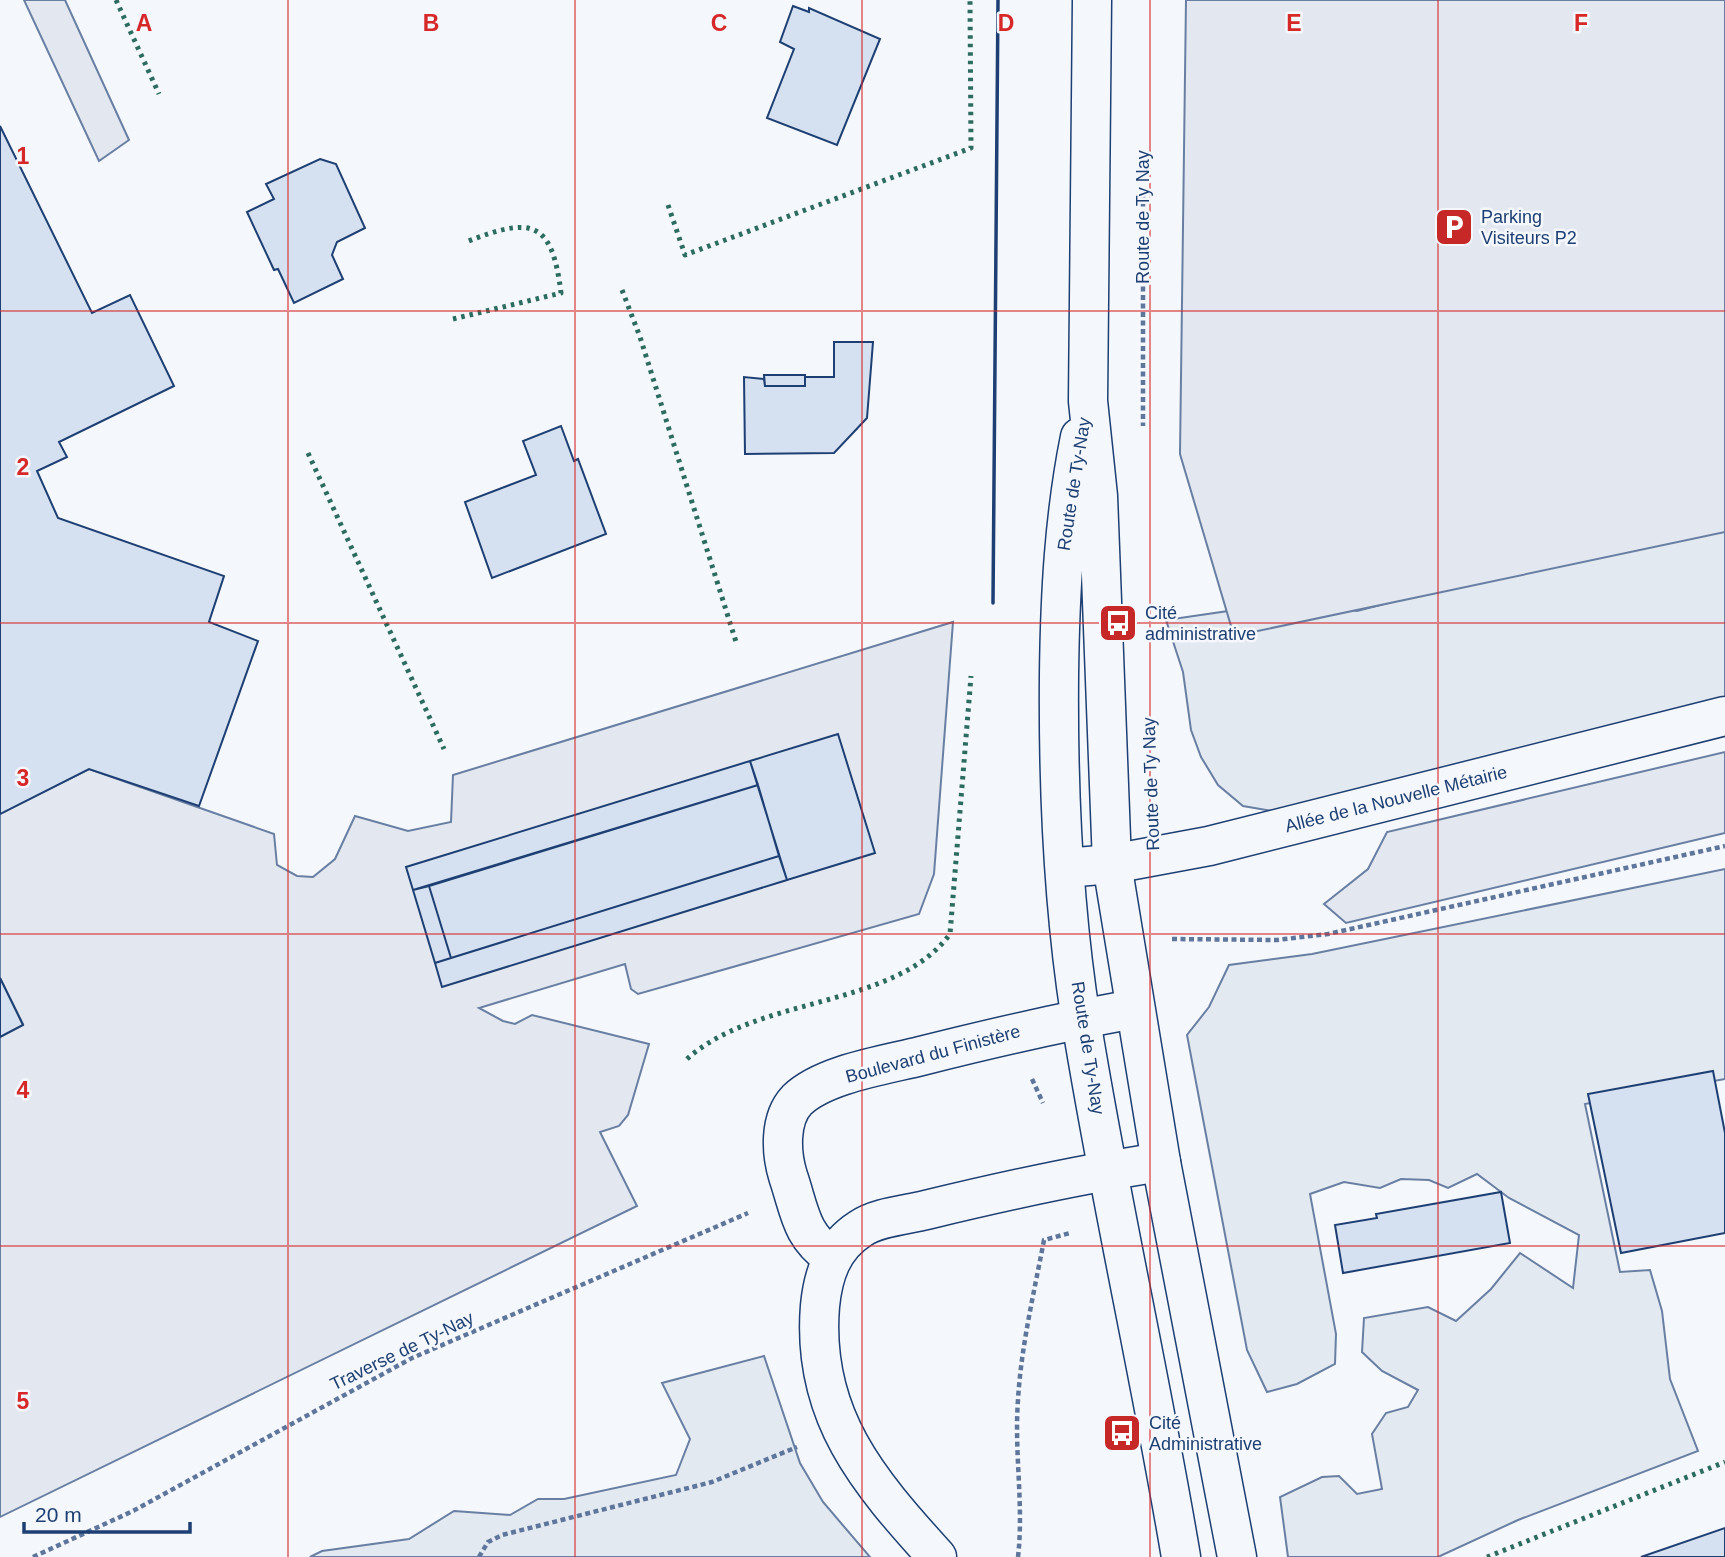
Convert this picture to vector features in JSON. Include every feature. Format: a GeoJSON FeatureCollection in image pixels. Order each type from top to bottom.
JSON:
{"type":"FeatureCollection","features":[{"type":"Feature","properties":{"kind":"main road"},"geometry":{"type":"LineString","coordinates":[[1088,401],[1093,0]]}},
{"type":"Feature","properties":{"kind":"main road","name":"Route de Ty-Nay"},"geometry":{"type":"LineString","coordinates":[[1088,401],[1098,496],[1112,864],[1161,1162],[1237,1557]]}},
{"type":"Feature","properties":{"kind":"main road","name":"Route de Ty-Nay"},"geometry":{"type":"LineString","coordinates":[[1088,401],[1068,496],[1061,572],[1059,734],[1065,867],[1081,1018],[1181,1557]]}},
{"type":"Feature","properties":{"kind":"main road","name":"Allée de la Nouvelle Métairie"},"geometry":{"type":"LineString","coordinates":[[1065,867],[1154,858],[1725,716]]}},
{"type":"Feature","properties":{"kind":"main road","name":"Boulevard du Finistère"},"geometry":{"type":"LineString","coordinates":[[832,1257],[814,1244],[805,1231],[783,1151],[786,1120],[796,1101],[814,1088],[860,1071],[1081,1018],[1134,1009]]}},
{"type":"Feature","properties":{"kind":"main road"},"geometry":{"type":"LineString","coordinates":[[937,1557],[864,1469],[841,1431],[826,1390],[817,1347],[822,1284],[832,1257],[862,1227],[971,1199],[1161,1162]]}},
{"type":"Feature","properties":{"kind":"path","name":"Route de Ty Nay"},"geometry":{"type":"LineString","coordinates":[[1143,182],[1143,431]]}},
{"type":"Feature","properties":{"kind":"path"},"geometry":{"type":"LineString","coordinates":[[1170,939],[1277,940],[1328,934],[1725,846]]}},
{"type":"Feature","properties":{"kind":"path","name":"Route de Ty Nay"},"geometry":{"type":"LineString","coordinates":[[1154,858],[1170,951]]}},
{"type":"Feature","properties":{"kind":"path","name":"Traverse de Ty-Nay"},"geometry":{"type":"LineString","coordinates":[[33,1557],[133,1511],[412,1358],[689,1236],[794,1194]]}},
{"type":"Feature","properties":{"kind":"path"},"geometry":{"type":"LineString","coordinates":[[1018,1557],[1021,1530],[1017,1400],[1026,1339],[1044,1240],[1074,1233]]}},
{"type":"Feature","properties":{"kind":"path"},"geometry":{"type":"LineString","coordinates":[[479,1557],[488,1542],[502,1535],[712,1482],[794,1447]]}},
{"type":"Feature","properties":{"kind":"shaded area"},"geometry":{"type":"Polygon","coordinates":[[[24,0],[65,0],[129,140],[99,161],[24,0]]]}},
{"type":"Feature","properties":{"kind":"shaded area","name":"Parking Visiteurs P2"},"geometry":{"type":"Polygon","coordinates":[[[1186,0],[1725,0],[1725,532],[1234,636],[1180,454],[1186,0]]]}},
{"type":"Feature","properties":{"kind":"shaded area"},"geometry":{"type":"Polygon","coordinates":[[[1725,517],[1725,732],[1313,818],[1243,806],[1218,785],[1201,757],[1191,730],[1183,672],[1166,620],[1297,601],[1357,611],[1725,517]]]}},
{"type":"Feature","properties":{"kind":"shaded area"},"geometry":{"type":"Polygon","coordinates":[[[953,622],[934,874],[919,914],[638,994],[631,989],[625,964],[479,1008],[503,1021],[515,1024],[532,1015],[649,1044],[628,1115],[619,1126],[600,1132],[637,1206],[0,1517],[0,1036],[23,1024],[0,978],[0,814],[89,769],[274,834],[277,865],[297,876],[313,877],[335,859],[355,816],[408,831],[451,822],[453,775],[953,622]]]}},
{"type":"Feature","properties":{"kind":"shaded area"},"geometry":{"type":"Polygon","coordinates":[[[1725,752],[1725,833],[1346,923],[1324,904],[1368,869],[1387,832],[1725,752]]]}},
{"type":"Feature","properties":{"kind":"shaded area"},"geometry":{"type":"Polygon","coordinates":[[[1725,869],[1725,1079],[1585,1104],[1620,1272],[1650,1270],[1662,1311],[1670,1379],[1698,1451],[1518,1520],[1438,1557],[1288,1557],[1280,1497],[1322,1477],[1339,1476],[1357,1494],[1382,1489],[1372,1434],[1386,1413],[1408,1407],[1418,1390],[1382,1371],[1362,1352],[1364,1318],[1428,1307],[1456,1321],[1491,1289],[1520,1253],[1573,1288],[1579,1235],[1509,1198],[1477,1174],[1448,1188],[1429,1180],[1401,1179],[1380,1188],[1344,1182],[1310,1194],[1336,1334],[1335,1364],[1297,1384],[1267,1392],[1247,1350],[1187,1035],[1209,1007],[1229,965],[1312,954],[1725,869]]]}},
{"type":"Feature","properties":{"kind":"shaded area"},"geometry":{"type":"Polygon","coordinates":[[[764,1356],[800,1463],[823,1502],[870,1557],[310,1557],[322,1551],[409,1539],[454,1511],[510,1515],[538,1499],[564,1499],[676,1475],[690,1439],[662,1383],[764,1356]]]}},
{"type":"Feature","properties":{"kind":"building"},"geometry":{"type":"Polygon","coordinates":[[[793,6],[809,12],[809,8],[880,39],[837,145],[767,118],[794,49],[780,42],[793,6]]]}},
{"type":"Feature","properties":{"kind":"building"},"geometry":{"type":"Polygon","coordinates":[[[0,126],[92,313],[130,295],[174,386],[59,442],[67,457],[37,471],[58,518],[224,576],[209,622],[258,641],[199,806],[89,769],[0,814],[0,126]]]}},
{"type":"Feature","properties":{"kind":"building"},"geometry":{"type":"Polygon","coordinates":[[[320,159],[336,164],[365,228],[337,242],[332,255],[343,279],[294,303],[278,269],[274,270],[247,212],[274,199],[266,184],[320,159]]]}},
{"type":"Feature","properties":{"kind":"building"},"geometry":{"type":"Polygon","coordinates":[[[834,342],[873,342],[867,418],[834,453],[745,454],[744,377],[764,379],[765,386],[805,386],[805,377],[834,377],[834,342]]]}},
{"type":"Feature","properties":{"kind":"building"},"geometry":{"type":"Polygon","coordinates":[[[764,375],[805,375],[805,386],[765,386],[764,375]]]}},
{"type":"Feature","properties":{"kind":"building"},"geometry":{"type":"Polygon","coordinates":[[[561,426],[574,461],[578,459],[606,534],[492,578],[465,502],[536,475],[523,441],[561,426]]]}},
{"type":"Feature","properties":{"kind":"building"},"geometry":{"type":"Polygon","coordinates":[[[838,734],[875,853],[787,880],[750,761],[838,734]]]}},
{"type":"Feature","properties":{"kind":"building"},"geometry":{"type":"Polygon","coordinates":[[[750,761],[758,785],[413,890],[406,867],[750,761]]]}},
{"type":"Feature","properties":{"kind":"building"},"geometry":{"type":"Polygon","coordinates":[[[758,785],[779,856],[451,958],[429,886],[758,785]]]}},
{"type":"Feature","properties":{"kind":"building"},"geometry":{"type":"Polygon","coordinates":[[[779,856],[787,880],[442,987],[435,963],[779,856]]]}},
{"type":"Feature","properties":{"kind":"building"},"geometry":{"type":"Polygon","coordinates":[[[429,886],[451,958],[435,963],[413,890],[429,886]]]}},
{"type":"Feature","properties":{"kind":"building"},"geometry":{"type":"Polygon","coordinates":[[[0,978],[23,1025],[0,1037],[0,978]]]}},
{"type":"Feature","properties":{"kind":"building"},"geometry":{"type":"Polygon","coordinates":[[[1713,1071],[1725,1133],[1725,1233],[1621,1253],[1588,1094],[1713,1071]]]}},
{"type":"Feature","properties":{"kind":"building"},"geometry":{"type":"Polygon","coordinates":[[[1501,1192],[1510,1243],[1343,1273],[1335,1225],[1377,1218],[1376,1214],[1501,1192]]]}},
{"type":"Feature","properties":{"kind":"building"},"geometry":{"type":"Polygon","coordinates":[[[1725,1528],[1725,1557],[1641,1557],[1725,1528]]]}},
{"type":"Feature","properties":{"kind":"hedge"},"geometry":{"type":"LineString","coordinates":[[116,0],[159,94]]}},
{"type":"Feature","properties":{"kind":"hedge"},"geometry":{"type":"LineString","coordinates":[[668,205],[685,255],[971,148],[970,0]]}},
{"type":"Feature","properties":{"kind":"hedge"},"geometry":{"type":"LineString","coordinates":[[453,319],[561,293],[552,251],[535,230],[523,227],[507,229],[466,242]]}},
{"type":"Feature","properties":{"kind":"hedge"},"geometry":{"type":"LineString","coordinates":[[622,290],[640,337],[737,645]]}},
{"type":"Feature","properties":{"kind":"hedge"},"geometry":{"type":"LineString","coordinates":[[308,453],[444,749]]}},
{"type":"Feature","properties":{"kind":"hedge"},"geometry":{"type":"LineString","coordinates":[[687,1059],[716,1038],[750,1023],[861,990],[896,976],[926,958],[950,934],[971,676]]}},
{"type":"Feature","properties":{"kind":"hedge"},"geometry":{"type":"LineString","coordinates":[[1487,1557],[1725,1462]]}},
{"type":"Feature","properties":{"kind":"wall"},"geometry":{"type":"LineString","coordinates":[[993,603],[998,0]]}},
{"type":"Feature","properties":{"kind":"place","name":"Parking Visiteurs P2"},"geometry":{"type":"Point","coordinates":[1454,227]}},
{"type":"Feature","properties":{"kind":"place","name":"Cité administrative"},"geometry":{"type":"Point","coordinates":[1118,623]}},
{"type":"Feature","properties":{"kind":"place","name":"Cité Administrative"},"geometry":{"type":"Point","coordinates":[1122,1433]}}]}
